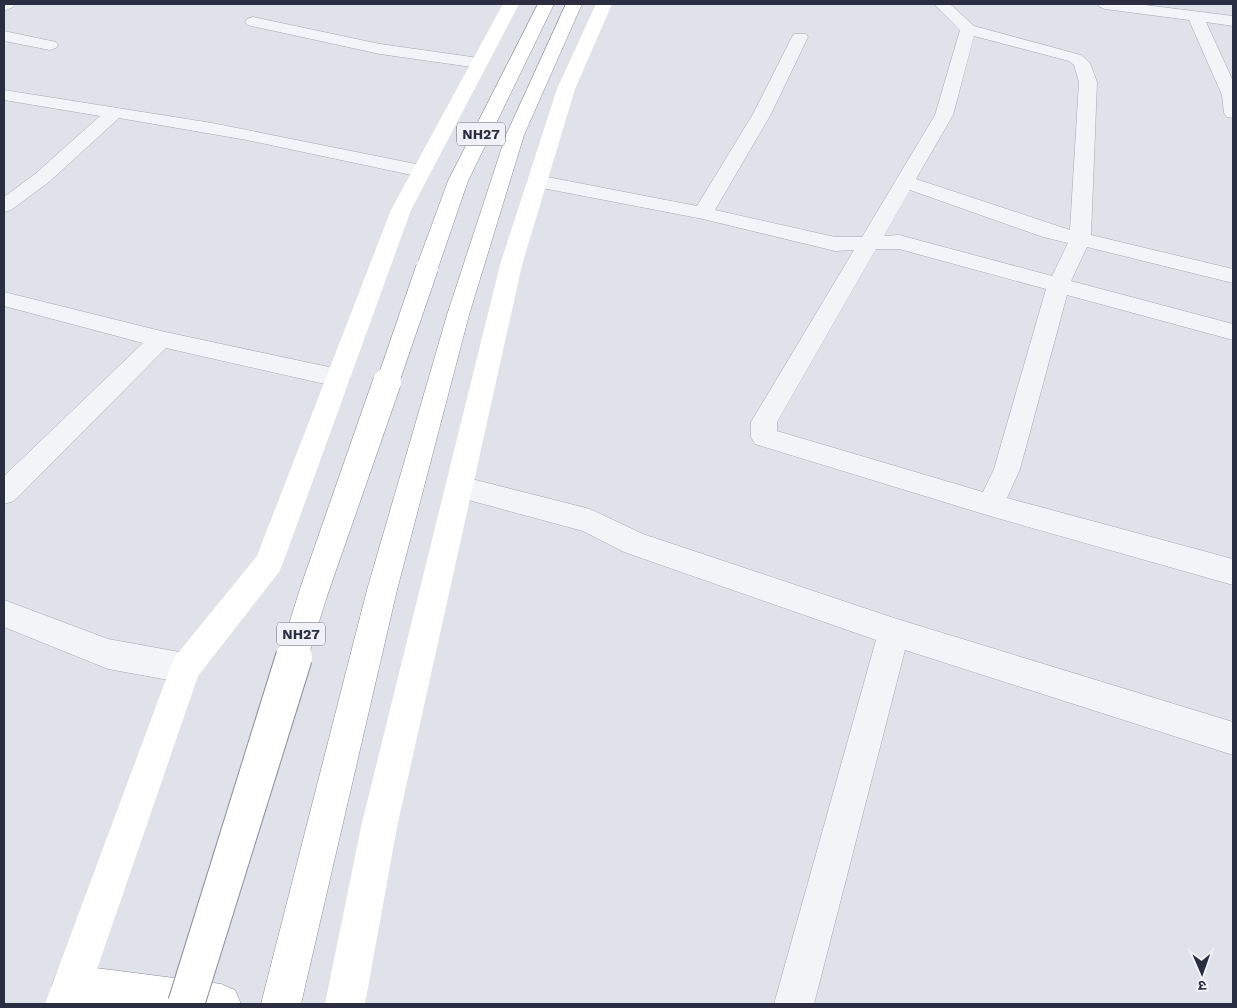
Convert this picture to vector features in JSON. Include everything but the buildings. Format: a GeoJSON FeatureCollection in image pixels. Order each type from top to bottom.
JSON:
{"type":"FeatureCollection","features":[{"type":"Feature","properties":{"kind":"main road"},"geometry":{"type":"LineString","coordinates":[[221,1004],[68,994],[185,668],[269,563],[401,210],[511,4]]}},
{"type":"Feature","properties":{"kind":"main road","name":"NH27"},"geometry":{"type":"LineString","coordinates":[[186,1004],[314,591],[458,181],[546,4]]}},
{"type":"Feature","properties":{"kind":"main road","name":"NH27"},"geometry":{"type":"LineString","coordinates":[[281,1004],[382,590],[458,314],[515,135],[574,4]]}},
{"type":"Feature","properties":{"kind":"main road"},"geometry":{"type":"LineString","coordinates":[[345,1004],[379,827],[512,265],[566,89],[604,4]]}},
{"type":"Feature","properties":{"kind":"street"},"geometry":{"type":"LineString","coordinates":[[4,6],[8,4]]}},
{"type":"Feature","properties":{"kind":"street"},"geometry":{"type":"LineString","coordinates":[[941,4],[968,29],[1075,58],[1082,63],[1088,82],[1080,239],[1058,286],[1007,469],[990,505]]}},
{"type":"Feature","properties":{"kind":"street"},"geometry":{"type":"LineString","coordinates":[[1105,4],[1139,6],[1233,21]]}},
{"type":"Feature","properties":{"kind":"street"},"geometry":{"type":"LineString","coordinates":[[1195,16],[1232,95],[1233,113]]}},
{"type":"Feature","properties":{"kind":"street"},"geometry":{"type":"LineString","coordinates":[[253,22],[380,49],[479,63]]}},
{"type":"Feature","properties":{"kind":"street"},"geometry":{"type":"LineString","coordinates":[[968,29],[944,115],[764,422],[764,436],[990,505],[1233,572]]}},
{"type":"Feature","properties":{"kind":"street"},"geometry":{"type":"LineString","coordinates":[[4,36],[50,45]]}},
{"type":"Feature","properties":{"kind":"street"},"geometry":{"type":"LineString","coordinates":[[703,213],[762,114],[800,36]]}},
{"type":"Feature","properties":{"kind":"street"},"geometry":{"type":"LineString","coordinates":[[4,95],[298,144],[421,171]]}},
{"type":"Feature","properties":{"kind":"street"},"geometry":{"type":"LineString","coordinates":[[4,206],[42,178],[115,112]]}},
{"type":"Feature","properties":{"kind":"street"},"geometry":{"type":"LineString","coordinates":[[537,181],[703,213],[835,244],[899,242],[1233,332]]}},
{"type":"Feature","properties":{"kind":"street"},"geometry":{"type":"LineString","coordinates":[[905,182],[1050,232],[1233,276]]}},
{"type":"Feature","properties":{"kind":"street"},"geometry":{"type":"LineString","coordinates":[[4,299],[161,339],[338,378]]}},
{"type":"Feature","properties":{"kind":"street"},"geometry":{"type":"LineString","coordinates":[[4,493],[161,339]]}},
{"type":"Feature","properties":{"kind":"street"},"geometry":{"type":"LineString","coordinates":[[460,487],[590,522],[634,543],[894,632],[1233,739]]}},
{"type":"Feature","properties":{"kind":"street"},"geometry":{"type":"LineString","coordinates":[[4,612],[108,654],[185,668]]}},
{"type":"Feature","properties":{"kind":"street"},"geometry":{"type":"LineString","coordinates":[[794,1004],[894,632]]}}]}
